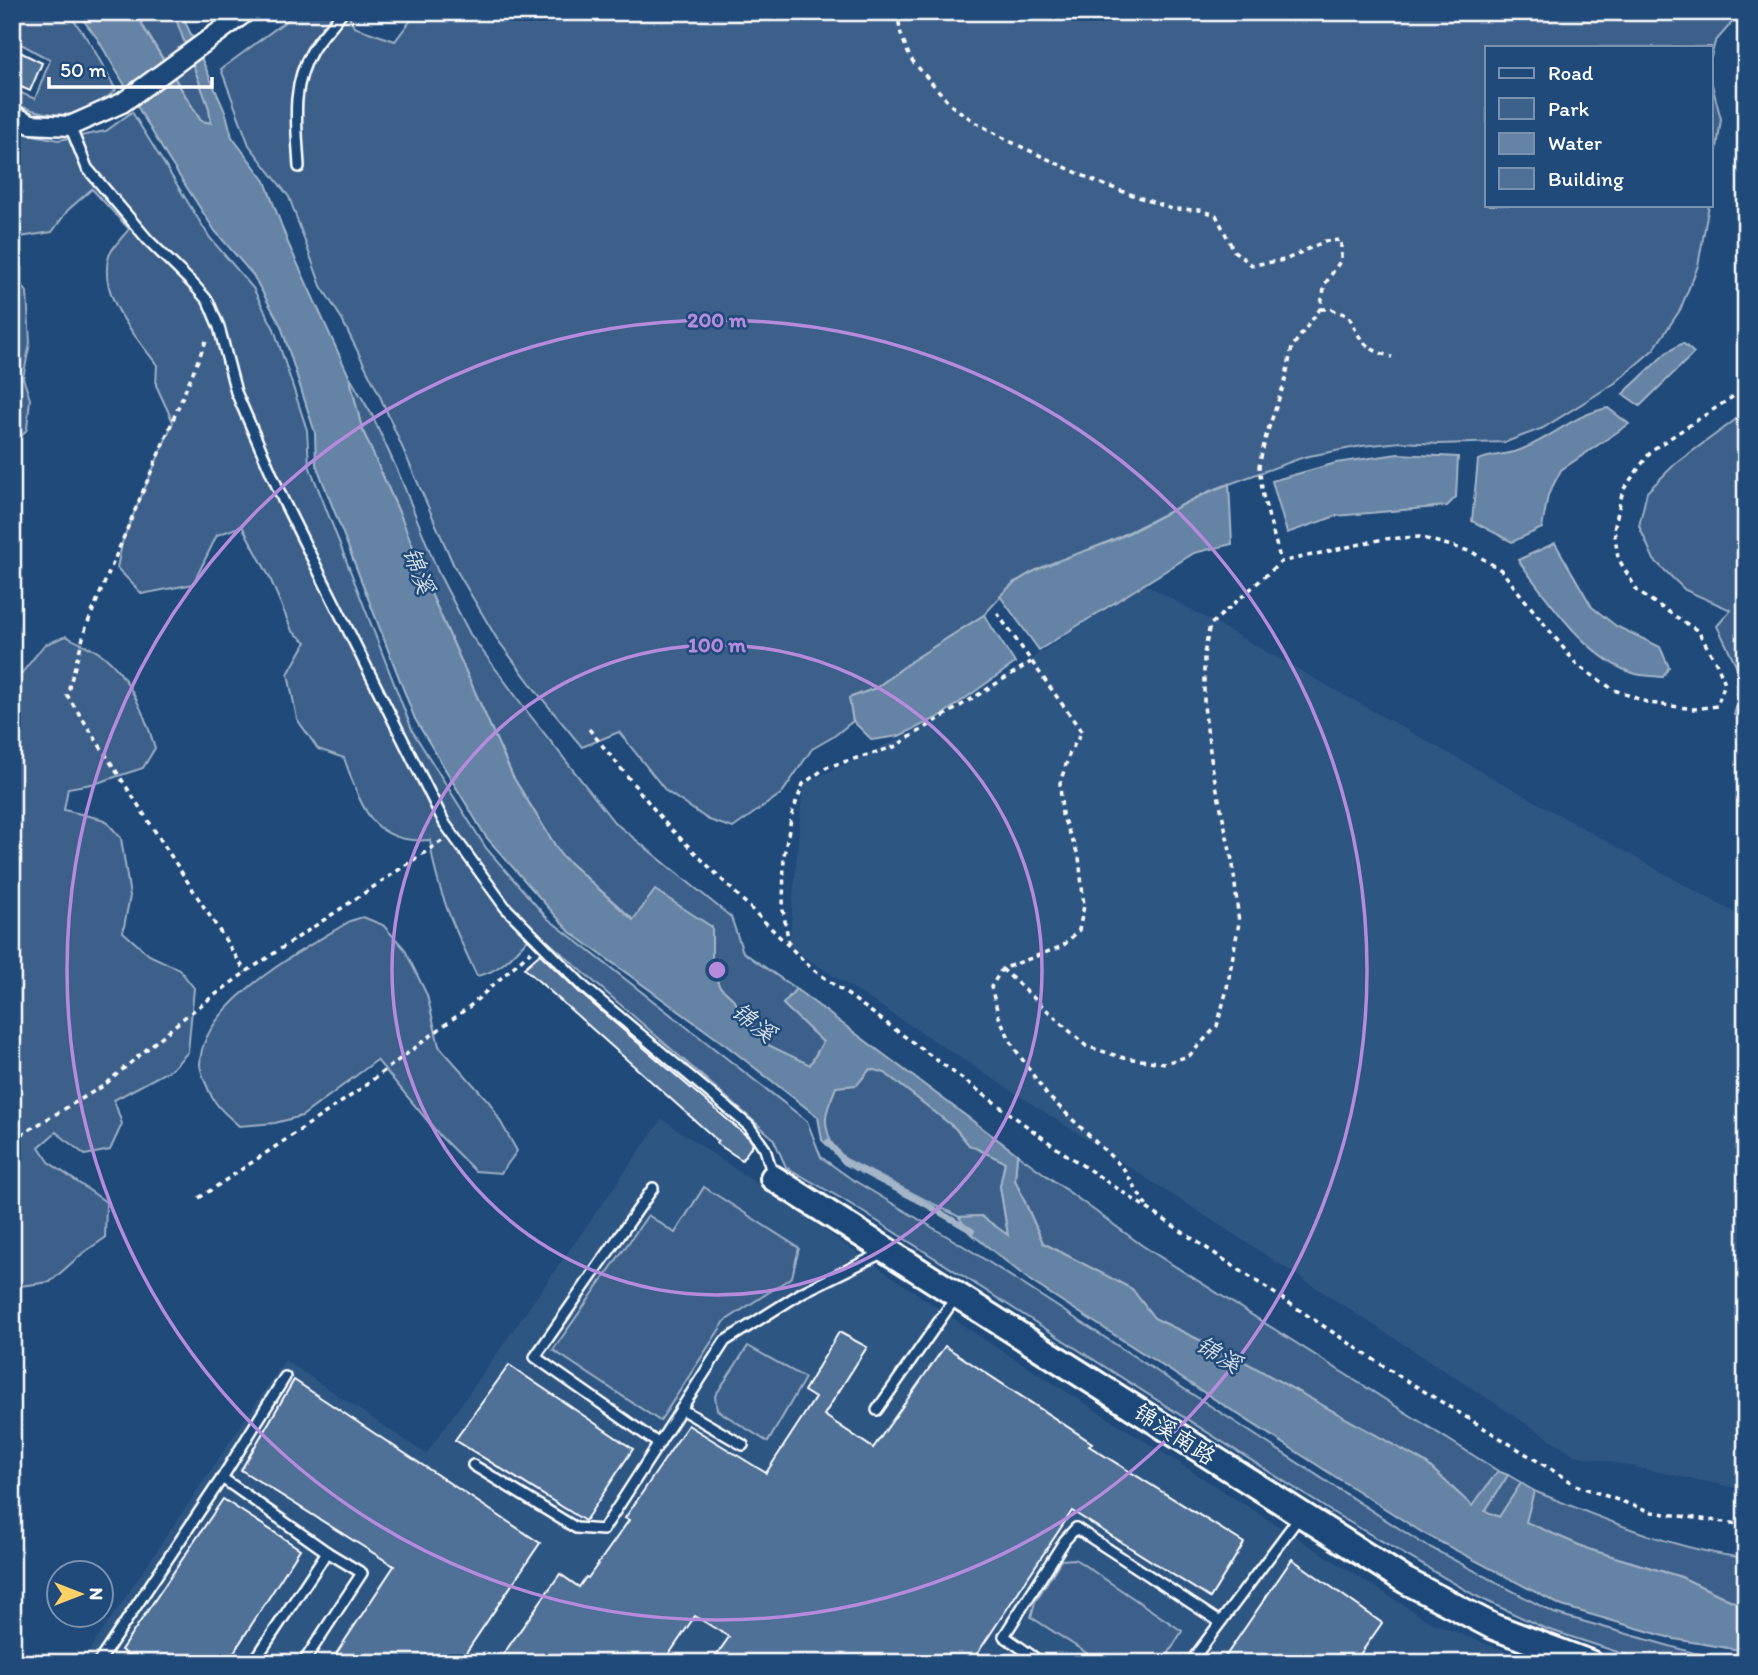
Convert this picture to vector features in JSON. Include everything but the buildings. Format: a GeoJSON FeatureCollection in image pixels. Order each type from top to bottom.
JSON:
{"type":"FeatureCollection","features":[{"type":"Feature","properties":{"kind":"street"},"geometry":{"type":"LineString","coordinates":[[12,115],[31,124],[70,126],[122,103],[246,12]]}},
{"type":"Feature","properties":{"kind":"street","name":"锦溪南路"},"geometry":{"type":"LineString","coordinates":[[773,1178],[1406,1581],[1494,1627],[1590,1663]]}},
{"type":"Feature","properties":{"kind":"lane"},"geometry":{"type":"LineString","coordinates":[[299,167],[295,101],[299,77],[313,49],[342,12]]}},
{"type":"Feature","properties":{"kind":"lane"},"geometry":{"type":"LineString","coordinates":[[70,126],[87,168],[148,240],[208,302],[219,327],[236,392],[283,500],[445,824],[505,907],[584,987],[749,1126],[765,1149],[773,1178]]}},
{"type":"Feature","properties":{"kind":"lane"},"geometry":{"type":"LineString","coordinates":[[653,1188],[535,1357],[659,1444]]}},
{"type":"Feature","properties":{"kind":"lane"},"geometry":{"type":"LineString","coordinates":[[473,1465],[576,1528],[603,1530],[725,1340],[803,1292],[887,1251]]}},
{"type":"Feature","properties":{"kind":"lane"},"geometry":{"type":"LineString","coordinates":[[877,1410],[957,1296]]}},
{"type":"Feature","properties":{"kind":"lane"},"geometry":{"type":"LineString","coordinates":[[98,1663],[222,1478],[285,1377]]}},
{"type":"Feature","properties":{"kind":"lane"},"geometry":{"type":"LineString","coordinates":[[681,1409],[743,1445]]}},
{"type":"Feature","properties":{"kind":"lane"},"geometry":{"type":"LineString","coordinates":[[222,1478],[327,1552],[362,1573],[303,1663]]}},
{"type":"Feature","properties":{"kind":"lane"},"geometry":{"type":"LineString","coordinates":[[1190,1663],[1301,1514]]}},
{"type":"Feature","properties":{"kind":"lane"},"geometry":{"type":"LineString","coordinates":[[1042,1663],[1004,1636],[1065,1540],[1076,1528],[1220,1622]]}},
{"type":"Feature","properties":{"kind":"lane"},"geometry":{"type":"LineString","coordinates":[[253,1663],[327,1552]]}},
{"type":"Feature","properties":{"kind":"path"},"geometry":{"type":"LineString","coordinates":[[897,12],[901,34],[910,58],[943,97],[952,106],[1007,140],[1111,187],[1172,209],[1200,210],[1216,215],[1234,251],[1252,265],[1285,260],[1325,241],[1342,240],[1342,260],[1325,284],[1320,309],[1292,347],[1285,381],[1259,466],[1262,496],[1280,562]]}},
{"type":"Feature","properties":{"kind":"path"},"geometry":{"type":"LineString","coordinates":[[1320,309],[1331,309],[1349,316],[1357,334],[1372,352],[1392,357]]}},
{"type":"Feature","properties":{"kind":"path"},"geometry":{"type":"LineString","coordinates":[[219,327],[205,343],[92,615],[67,695],[246,972]]}},
{"type":"Feature","properties":{"kind":"path"},"geometry":{"type":"LineString","coordinates":[[1002,969],[1086,1046],[1124,1058],[1165,1063],[1189,1056],[1217,1026],[1239,923],[1233,865],[1212,766],[1204,706],[1204,654],[1210,625],[1280,562],[1383,539],[1420,537],[1472,552],[1501,569],[1577,665],[1614,690],[1649,703],[1695,709],[1717,706],[1725,683],[1698,631],[1638,592],[1618,558],[1614,529],[1623,490],[1652,450],[1746,388]]}},
{"type":"Feature","properties":{"kind":"path"},"geometry":{"type":"LineString","coordinates":[[997,613],[1082,732],[1070,752],[1060,783],[1062,815],[1079,857],[1084,906],[1079,930],[1063,946],[1002,969],[991,987],[999,1017],[1013,1046],[1047,1095],[1123,1168],[1148,1209]]}},
{"type":"Feature","properties":{"kind":"path"},"geometry":{"type":"LineString","coordinates":[[789,947],[783,910],[784,855],[792,814],[803,784],[827,767],[894,747],[1031,662]]}},
{"type":"Feature","properties":{"kind":"path"},"geometry":{"type":"LineString","coordinates":[[589,729],[666,824],[810,967],[1058,1149],[1388,1369],[1578,1486],[1652,1512],[1746,1525]]}},
{"type":"Feature","properties":{"kind":"path"},"geometry":{"type":"LineString","coordinates":[[12,1140],[103,1086],[185,1017],[246,972],[452,834]]}},
{"type":"Feature","properties":{"kind":"path"},"geometry":{"type":"LineString","coordinates":[[199,1198],[355,1093],[470,1006],[540,943]]}},
{"type":"Feature","properties":{"kind":"shaded area"},"geometry":{"type":"Polygon","coordinates":[[[1145,584],[1746,919],[1746,1490],[1575,1455],[789,947],[803,784],[935,722],[1145,584]]]}},
{"type":"Feature","properties":{"kind":"shaded area"},"geometry":{"type":"Polygon","coordinates":[[[662,1119],[985,1340],[1430,1622],[1536,1663],[81,1663],[103,1630],[116,1630],[116,1611],[285,1360],[426,1454],[662,1119]]]}},
{"type":"Feature","properties":{"kind":"green space"},"geometry":{"type":"Polygon","coordinates":[[[12,12],[68,12],[92,46],[116,90],[94,107],[74,114],[53,114],[12,103],[12,89],[35,99],[50,60],[12,39],[12,12]]]}},
{"type":"Feature","properties":{"kind":"green space"},"geometry":{"type":"Polygon","coordinates":[[[138,12],[171,12],[177,21],[209,108],[211,123],[201,121],[143,26],[138,12]]]}},
{"type":"Feature","properties":{"kind":"green space"},"geometry":{"type":"Polygon","coordinates":[[[298,12],[347,12],[354,27],[395,41],[417,12],[546,12],[551,15],[553,12],[1741,12],[1715,42],[1712,53],[1712,46],[1485,46],[1485,206],[1709,206],[1698,266],[1680,310],[1654,349],[1615,383],[1543,428],[1506,442],[1401,442],[1304,457],[1210,491],[1117,538],[1014,582],[984,615],[913,660],[876,688],[849,698],[853,721],[812,749],[782,793],[733,828],[709,820],[666,791],[619,732],[582,747],[497,639],[454,566],[379,394],[340,316],[321,286],[289,197],[249,145],[221,69],[298,12]]]}},
{"type":"Feature","properties":{"kind":"green space"},"geometry":{"type":"Polygon","coordinates":[[[1712,85],[1721,119],[1712,186],[1712,85]]]}},
{"type":"Feature","properties":{"kind":"green space"},"geometry":{"type":"Polygon","coordinates":[[[132,112],[210,238],[253,288],[274,329],[307,430],[309,465],[413,732],[486,848],[547,918],[807,1121],[821,1157],[850,1178],[970,1250],[1420,1542],[1554,1613],[1694,1653],[1746,1660],[1746,1663],[1651,1663],[1544,1628],[1476,1596],[1332,1512],[844,1200],[786,1167],[773,1138],[536,931],[503,964],[477,976],[454,927],[436,876],[430,840],[410,840],[394,836],[381,828],[363,805],[344,758],[318,749],[297,719],[288,674],[306,642],[292,631],[270,578],[242,526],[217,535],[193,584],[142,594],[117,568],[123,539],[173,422],[156,385],[157,365],[129,328],[108,285],[109,256],[129,229],[92,189],[68,210],[52,232],[20,237],[12,249],[12,163],[18,155],[12,143],[12,131],[59,140],[106,131],[132,112]]]}},
{"type":"Feature","properties":{"kind":"green space"},"geometry":{"type":"Polygon","coordinates":[[[12,272],[27,292],[30,343],[23,378],[30,399],[27,429],[12,449],[12,272]]]}},
{"type":"Feature","properties":{"kind":"green space"},"geometry":{"type":"Polygon","coordinates":[[[349,376],[372,415],[438,572],[470,634],[614,822],[731,917],[743,952],[796,989],[783,1004],[823,1042],[809,1066],[764,1043],[733,999],[719,986],[712,965],[711,926],[634,920],[561,855],[513,777],[432,596],[362,429],[349,376]]]}},
{"type":"Feature","properties":{"kind":"green space"},"geometry":{"type":"Polygon","coordinates":[[[1746,412],[1746,721],[1734,715],[1744,681],[1717,626],[1731,610],[1685,590],[1654,560],[1639,526],[1647,492],[1675,464],[1746,412]]]}},
{"type":"Feature","properties":{"kind":"green space"},"geometry":{"type":"Polygon","coordinates":[[[66,636],[101,654],[122,676],[142,712],[155,748],[143,768],[97,783],[68,788],[64,810],[105,820],[121,838],[130,896],[123,932],[149,955],[179,969],[194,988],[188,1052],[172,1069],[114,1100],[122,1124],[110,1150],[85,1155],[56,1132],[39,1147],[50,1163],[106,1202],[105,1238],[50,1282],[12,1287],[12,679],[21,674],[44,645],[66,636]]]}},
{"type":"Feature","properties":{"kind":"green space"},"geometry":{"type":"Polygon","coordinates":[[[363,917],[383,925],[404,948],[427,995],[439,1046],[490,1103],[517,1151],[501,1173],[475,1171],[441,1137],[377,1060],[302,1116],[275,1123],[239,1126],[211,1096],[200,1064],[205,1041],[217,1020],[258,980],[350,921],[363,917]]]}},
{"type":"Feature","properties":{"kind":"green space"},"geometry":{"type":"Polygon","coordinates":[[[870,1068],[885,1072],[955,1128],[969,1145],[1005,1162],[1000,1186],[1008,1236],[981,1216],[959,1217],[836,1154],[826,1131],[824,1116],[836,1087],[870,1068]]]}},
{"type":"Feature","properties":{"kind":"green space"},"geometry":{"type":"Polygon","coordinates":[[[1017,1154],[1143,1246],[1498,1471],[1473,1507],[1426,1463],[1243,1361],[1154,1318],[1132,1289],[1043,1243],[1015,1180],[1017,1154]]]}},
{"type":"Feature","properties":{"kind":"green space"},"geometry":{"type":"Polygon","coordinates":[[[704,1187],[799,1248],[792,1277],[725,1321],[660,1421],[553,1350],[648,1215],[675,1233],[704,1187]]]}},
{"type":"Feature","properties":{"kind":"green space"},"geometry":{"type":"Polygon","coordinates":[[[748,1346],[805,1378],[768,1442],[717,1410],[715,1396],[748,1346]]]}},
{"type":"Feature","properties":{"kind":"green space"},"geometry":{"type":"Polygon","coordinates":[[[1508,1475],[1522,1483],[1499,1517],[1485,1511],[1508,1475]]]}},
{"type":"Feature","properties":{"kind":"green space"},"geometry":{"type":"Polygon","coordinates":[[[1534,1491],[1665,1540],[1746,1558],[1746,1603],[1736,1603],[1681,1577],[1588,1549],[1525,1522],[1534,1491]]]}},
{"type":"Feature","properties":{"kind":"green space"},"geometry":{"type":"Polygon","coordinates":[[[1075,1559],[1182,1631],[1163,1663],[1102,1663],[1031,1617],[1035,1602],[1061,1560],[1075,1559]]]}},
{"type":"Feature","properties":{"kind":"water"},"geometry":{"type":"Polygon","coordinates":[[[77,12],[138,12],[143,27],[201,121],[211,123],[209,108],[171,12],[181,12],[226,114],[232,137],[265,181],[288,243],[349,376],[362,429],[432,596],[513,777],[561,855],[633,920],[655,890],[712,927],[712,965],[719,986],[733,999],[764,1043],[810,1065],[823,1042],[783,1004],[796,989],[1017,1154],[1015,1180],[1043,1243],[1132,1289],[1154,1318],[1243,1361],[1426,1463],[1472,1506],[1498,1471],[1508,1475],[1485,1511],[1499,1517],[1521,1483],[1534,1491],[1526,1522],[1588,1549],[1681,1577],[1736,1603],[1746,1603],[1746,1651],[1674,1639],[1562,1606],[1423,1533],[1032,1282],[968,1231],[959,1217],[981,1216],[1008,1235],[1000,1186],[1005,1162],[969,1145],[955,1128],[885,1073],[870,1069],[857,1085],[836,1087],[827,1114],[826,1127],[836,1154],[822,1140],[818,1117],[727,1046],[570,932],[486,837],[415,719],[316,464],[315,433],[281,326],[253,275],[215,231],[169,160],[97,38],[77,12]]]}},
{"type":"Feature","properties":{"kind":"water"},"geometry":{"type":"Polygon","coordinates":[[[1683,343],[1694,353],[1640,406],[1623,394],[1666,353],[1683,343]]]}},
{"type":"Feature","properties":{"kind":"water"},"geometry":{"type":"Polygon","coordinates":[[[1608,408],[1629,424],[1561,470],[1548,495],[1542,528],[1512,542],[1472,521],[1478,460],[1528,447],[1584,416],[1608,408]]]}},
{"type":"Feature","properties":{"kind":"water"},"geometry":{"type":"Polygon","coordinates":[[[1398,454],[1458,457],[1456,497],[1447,506],[1336,516],[1287,533],[1272,481],[1336,463],[1398,454]]]}},
{"type":"Feature","properties":{"kind":"water"},"geometry":{"type":"Polygon","coordinates":[[[1229,484],[1232,544],[1194,553],[1039,650],[1000,596],[1011,585],[1039,569],[1116,539],[1229,484]]]}},
{"type":"Feature","properties":{"kind":"water"},"geometry":{"type":"Polygon","coordinates":[[[1555,543],[1592,607],[1616,626],[1660,647],[1669,667],[1663,677],[1636,674],[1618,667],[1585,642],[1555,609],[1518,560],[1555,543]]]}},
{"type":"Feature","properties":{"kind":"water"},"geometry":{"type":"Polygon","coordinates":[[[984,615],[1015,663],[939,717],[899,736],[872,740],[853,721],[849,698],[876,688],[913,660],[984,615]]]}},
{"type":"Feature","properties":{"kind":"waterway","name":"锦溪"},"geometry":{"type":"LineString","coordinates":[[828,1142],[845,1162],[972,1231]]}}]}
